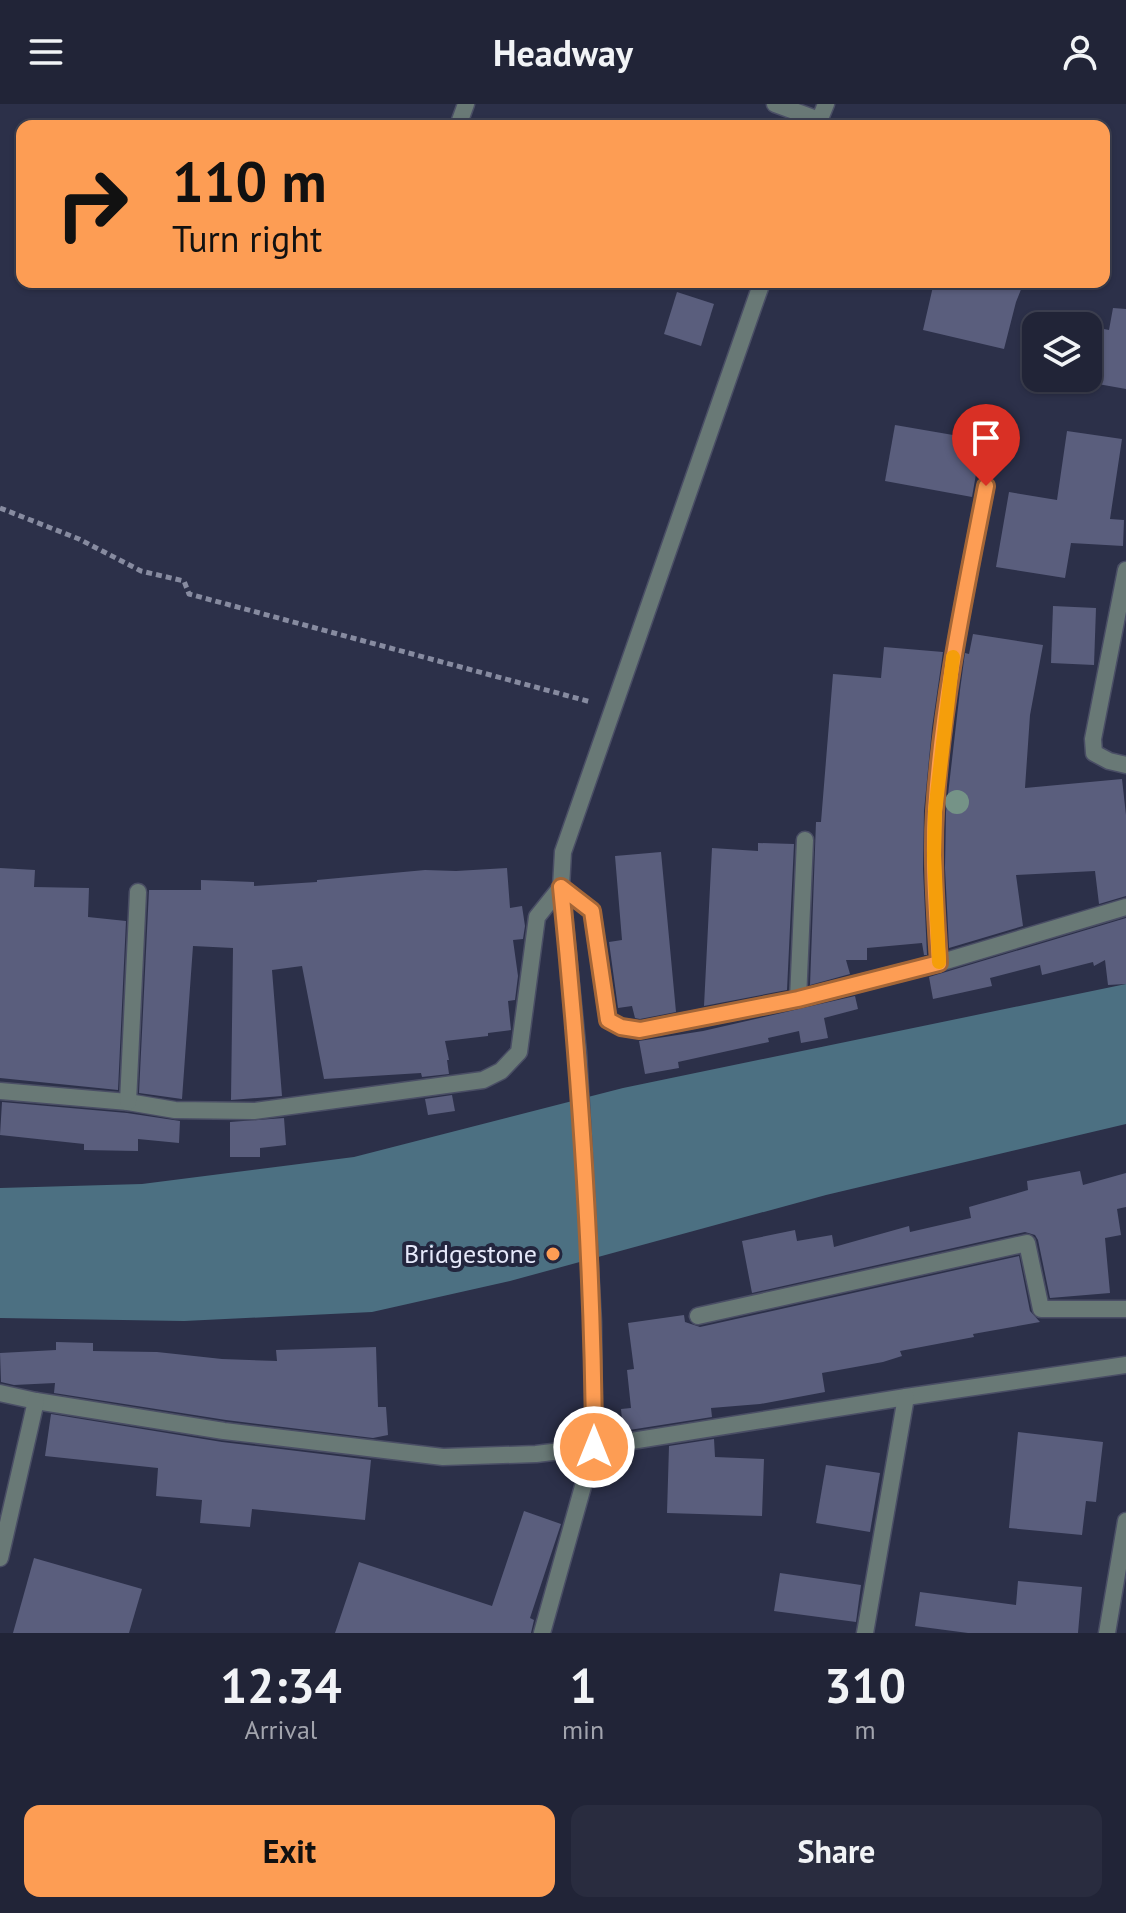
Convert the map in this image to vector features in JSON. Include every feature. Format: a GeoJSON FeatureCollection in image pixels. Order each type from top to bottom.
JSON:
{"type":"FeatureCollection","features":[{"type":"Feature","properties":{"kind":"street"},"geometry":{"type":"LineString","coordinates":[[775,104],[821,117]]}},
{"type":"Feature","properties":{"kind":"street"},"geometry":{"type":"LineString","coordinates":[[542,1633],[594,1447],[593,1322],[578,1053],[561,887],[563,852],[760,288]]}},
{"type":"Feature","properties":{"kind":"street"},"geometry":{"type":"LineString","coordinates":[[939,963],[934,855],[938,777],[952,658],[986,486]]}},
{"type":"Feature","properties":{"kind":"street"},"geometry":{"type":"LineString","coordinates":[[1126,570],[1093,739],[1094,753],[1126,765]]}},
{"type":"Feature","properties":{"kind":"street"},"geometry":{"type":"LineString","coordinates":[[798,999],[805,840]]}},
{"type":"Feature","properties":{"kind":"street"},"geometry":{"type":"LineString","coordinates":[[561,887],[592,911],[608,1020],[621,1027],[640,1030],[798,999],[939,963],[1126,907]]}},
{"type":"Feature","properties":{"kind":"street"},"geometry":{"type":"LineString","coordinates":[[0,1091],[128,1102],[175,1110],[254,1111],[483,1080],[501,1071],[519,1052],[537,917],[561,887]]}},
{"type":"Feature","properties":{"kind":"street"},"geometry":{"type":"LineString","coordinates":[[128,1102],[138,892]]}},
{"type":"Feature","properties":{"kind":"street"},"geometry":{"type":"LineString","coordinates":[[698,1316],[1027,1243],[1041,1309],[1126,1309]]}},
{"type":"Feature","properties":{"kind":"street"},"geometry":{"type":"LineString","coordinates":[[0,1393],[224,1431],[443,1457],[536,1454],[594,1447],[1126,1365]]}},
{"type":"Feature","properties":{"kind":"street"},"geometry":{"type":"LineString","coordinates":[[865,1633],[906,1397]]}},
{"type":"Feature","properties":{"kind":"street"},"geometry":{"type":"LineString","coordinates":[[0,1558],[36,1401]]}},
{"type":"Feature","properties":{"kind":"street"},"geometry":{"type":"LineString","coordinates":[[1107,1633],[1126,1521]]}},
{"type":"Feature","properties":{"kind":"path"},"geometry":{"type":"LineString","coordinates":[[0,508],[79,539],[141,571],[184,581],[189,594],[612,708]]}},
{"type":"Feature","properties":{"kind":"water"},"geometry":{"type":"Polygon","coordinates":[[[1126,984],[1126,1124],[826,1195],[510,1281],[372,1312],[184,1321],[0,1318],[0,1188],[142,1184],[354,1157],[623,1088],[1126,984]]]}},
{"type":"Feature","properties":{"kind":"building"},"geometry":{"type":"Polygon","coordinates":[[[933,288],[1022,288],[1004,349],[923,330],[933,288]]]}},
{"type":"Feature","properties":{"kind":"building"},"geometry":{"type":"Polygon","coordinates":[[[677,292],[714,304],[701,346],[664,334],[677,292]]]}},
{"type":"Feature","properties":{"kind":"building"},"geometry":{"type":"Polygon","coordinates":[[[1113,308],[1126,309],[1126,389],[1102,385],[1102,329],[1109,330],[1113,308]]]}},
{"type":"Feature","properties":{"kind":"building"},"geometry":{"type":"Polygon","coordinates":[[[895,425],[982,440],[972,497],[885,481],[895,425]]]}},
{"type":"Feature","properties":{"kind":"building"},"geometry":{"type":"Polygon","coordinates":[[[1067,431],[1122,439],[1110,519],[1124,520],[1123,546],[1071,543],[1065,578],[996,567],[1009,492],[1057,500],[1067,431]]]}},
{"type":"Feature","properties":{"kind":"building"},"geometry":{"type":"Polygon","coordinates":[[[1053,606],[1096,608],[1094,665],[1051,663],[1053,606]]]}},
{"type":"Feature","properties":{"kind":"building"},"geometry":{"type":"Polygon","coordinates":[[[973,634],[1043,645],[1030,715],[1025,788],[1122,779],[1126,815],[1126,896],[1099,904],[1095,871],[1016,875],[1023,926],[949,948],[946,812],[965,653],[969,654],[973,634]]]}},
{"type":"Feature","properties":{"kind":"building"},"geometry":{"type":"Polygon","coordinates":[[[884,647],[943,652],[924,811],[927,955],[924,955],[922,943],[867,948],[867,960],[846,960],[850,974],[810,985],[816,822],[821,822],[833,674],[881,678],[884,647]]]}},
{"type":"Feature","properties":{"kind":"building"},"geometry":{"type":"Polygon","coordinates":[[[758,843],[794,844],[787,990],[704,1006],[712,848],[758,851],[758,843]]]}},
{"type":"Feature","properties":{"kind":"building"},"geometry":{"type":"Polygon","coordinates":[[[661,852],[676,1012],[640,1019],[635,1018],[632,1006],[618,1008],[609,942],[622,940],[615,856],[661,852]]]}},
{"type":"Feature","properties":{"kind":"building"},"geometry":{"type":"Polygon","coordinates":[[[0,868],[35,870],[34,887],[89,888],[88,917],[126,921],[118,1090],[0,1078],[0,868]]]}},
{"type":"Feature","properties":{"kind":"building"},"geometry":{"type":"Polygon","coordinates":[[[507,868],[510,908],[522,906],[525,926],[523,939],[513,940],[518,976],[515,1000],[508,1001],[511,1030],[445,1041],[449,1074],[324,1079],[302,966],[272,970],[282,1096],[231,1100],[233,948],[193,946],[182,1099],[139,1093],[149,890],[201,890],[201,880],[254,882],[254,886],[425,870],[507,868]]]}},
{"type":"Feature","properties":{"kind":"building"},"geometry":{"type":"Polygon","coordinates":[[[1126,918],[1126,984],[1108,985],[1105,960],[1094,966],[1093,962],[1042,975],[1040,965],[990,978],[992,986],[933,999],[929,977],[1126,918]]]}},
{"type":"Feature","properties":{"kind":"building"},"geometry":{"type":"Polygon","coordinates":[[[855,996],[858,1009],[824,1018],[828,1038],[801,1043],[799,1031],[768,1038],[769,1042],[678,1062],[679,1068],[645,1074],[639,1041],[703,1031],[855,996]]]}},
{"type":"Feature","properties":{"kind":"building"},"geometry":{"type":"Polygon","coordinates":[[[452,1095],[455,1111],[428,1115],[425,1099],[452,1095]]]}},
{"type":"Feature","properties":{"kind":"building"},"geometry":{"type":"Polygon","coordinates":[[[2,1102],[180,1121],[179,1143],[138,1139],[138,1151],[84,1150],[84,1144],[0,1135],[2,1102]]]}},
{"type":"Feature","properties":{"kind":"building"},"geometry":{"type":"Polygon","coordinates":[[[284,1118],[286,1145],[260,1148],[260,1157],[230,1157],[230,1122],[284,1118]]]}},
{"type":"Feature","properties":{"kind":"building"},"geometry":{"type":"Polygon","coordinates":[[[1080,1171],[1083,1185],[1126,1173],[1126,1207],[1117,1209],[1121,1235],[1105,1238],[1110,1293],[1050,1298],[1038,1240],[1035,1235],[1025,1232],[752,1293],[742,1241],[795,1230],[797,1241],[832,1235],[834,1247],[909,1226],[910,1232],[971,1218],[969,1207],[1028,1190],[1027,1181],[1080,1171]]]}},
{"type":"Feature","properties":{"kind":"building"},"geometry":{"type":"Polygon","coordinates":[[[1019,1256],[1030,1311],[1040,1322],[900,1351],[902,1356],[883,1362],[822,1373],[825,1392],[760,1404],[711,1408],[712,1417],[623,1431],[621,1409],[631,1408],[627,1370],[634,1369],[628,1323],[684,1315],[685,1322],[700,1327],[1019,1256]]]}},
{"type":"Feature","properties":{"kind":"building"},"geometry":{"type":"Polygon","coordinates":[[[56,1342],[93,1343],[93,1351],[157,1352],[277,1361],[276,1350],[376,1347],[378,1407],[386,1407],[388,1435],[373,1438],[226,1420],[54,1393],[55,1383],[14,1385],[1,1382],[0,1353],[56,1350],[56,1342]]]}},
{"type":"Feature","properties":{"kind":"building"},"geometry":{"type":"Polygon","coordinates":[[[51,1414],[222,1442],[371,1460],[365,1520],[252,1509],[250,1527],[200,1523],[202,1500],[156,1496],[158,1468],[45,1456],[51,1414]]]}},
{"type":"Feature","properties":{"kind":"building"},"geometry":{"type":"Polygon","coordinates":[[[1018,1432],[1103,1442],[1096,1502],[1086,1501],[1082,1535],[1009,1528],[1018,1432]]]}},
{"type":"Feature","properties":{"kind":"building"},"geometry":{"type":"Polygon","coordinates":[[[714,1439],[715,1457],[764,1459],[762,1516],[667,1513],[669,1446],[714,1439]]]}},
{"type":"Feature","properties":{"kind":"building"},"geometry":{"type":"Polygon","coordinates":[[[826,1465],[880,1473],[870,1532],[816,1523],[826,1465]]]}},
{"type":"Feature","properties":{"kind":"building"},"geometry":{"type":"Polygon","coordinates":[[[524,1511],[561,1524],[530,1618],[534,1620],[531,1633],[335,1633],[359,1562],[492,1606],[524,1511]]]}},
{"type":"Feature","properties":{"kind":"building"},"geometry":{"type":"Polygon","coordinates":[[[34,1558],[142,1589],[129,1633],[13,1633],[34,1558]]]}},
{"type":"Feature","properties":{"kind":"building"},"geometry":{"type":"Polygon","coordinates":[[[780,1573],[861,1585],[856,1622],[774,1611],[780,1573]]]}},
{"type":"Feature","properties":{"kind":"building"},"geometry":{"type":"Polygon","coordinates":[[[1018,1581],[1082,1587],[1078,1633],[968,1633],[915,1626],[920,1592],[1016,1605],[1018,1581]]]}},
{"type":"Feature","properties":{"kind":"slow traffic"},"geometry":{"type":"LineString","coordinates":[[939,962],[935,812],[953,657]]}},
{"type":"Feature","properties":{"kind":"place","name":"Bridgestone"},"geometry":{"type":"Point","coordinates":[553,1254]}},
{"type":"Feature","properties":{"kind":"route"},"geometry":{"type":"LineString","coordinates":[[594,1447],[593,1322],[580,1083],[561,887],[592,911],[608,1020],[621,1027],[640,1030],[798,999],[939,963],[934,855],[938,777],[952,658],[986,486]]}}]}
